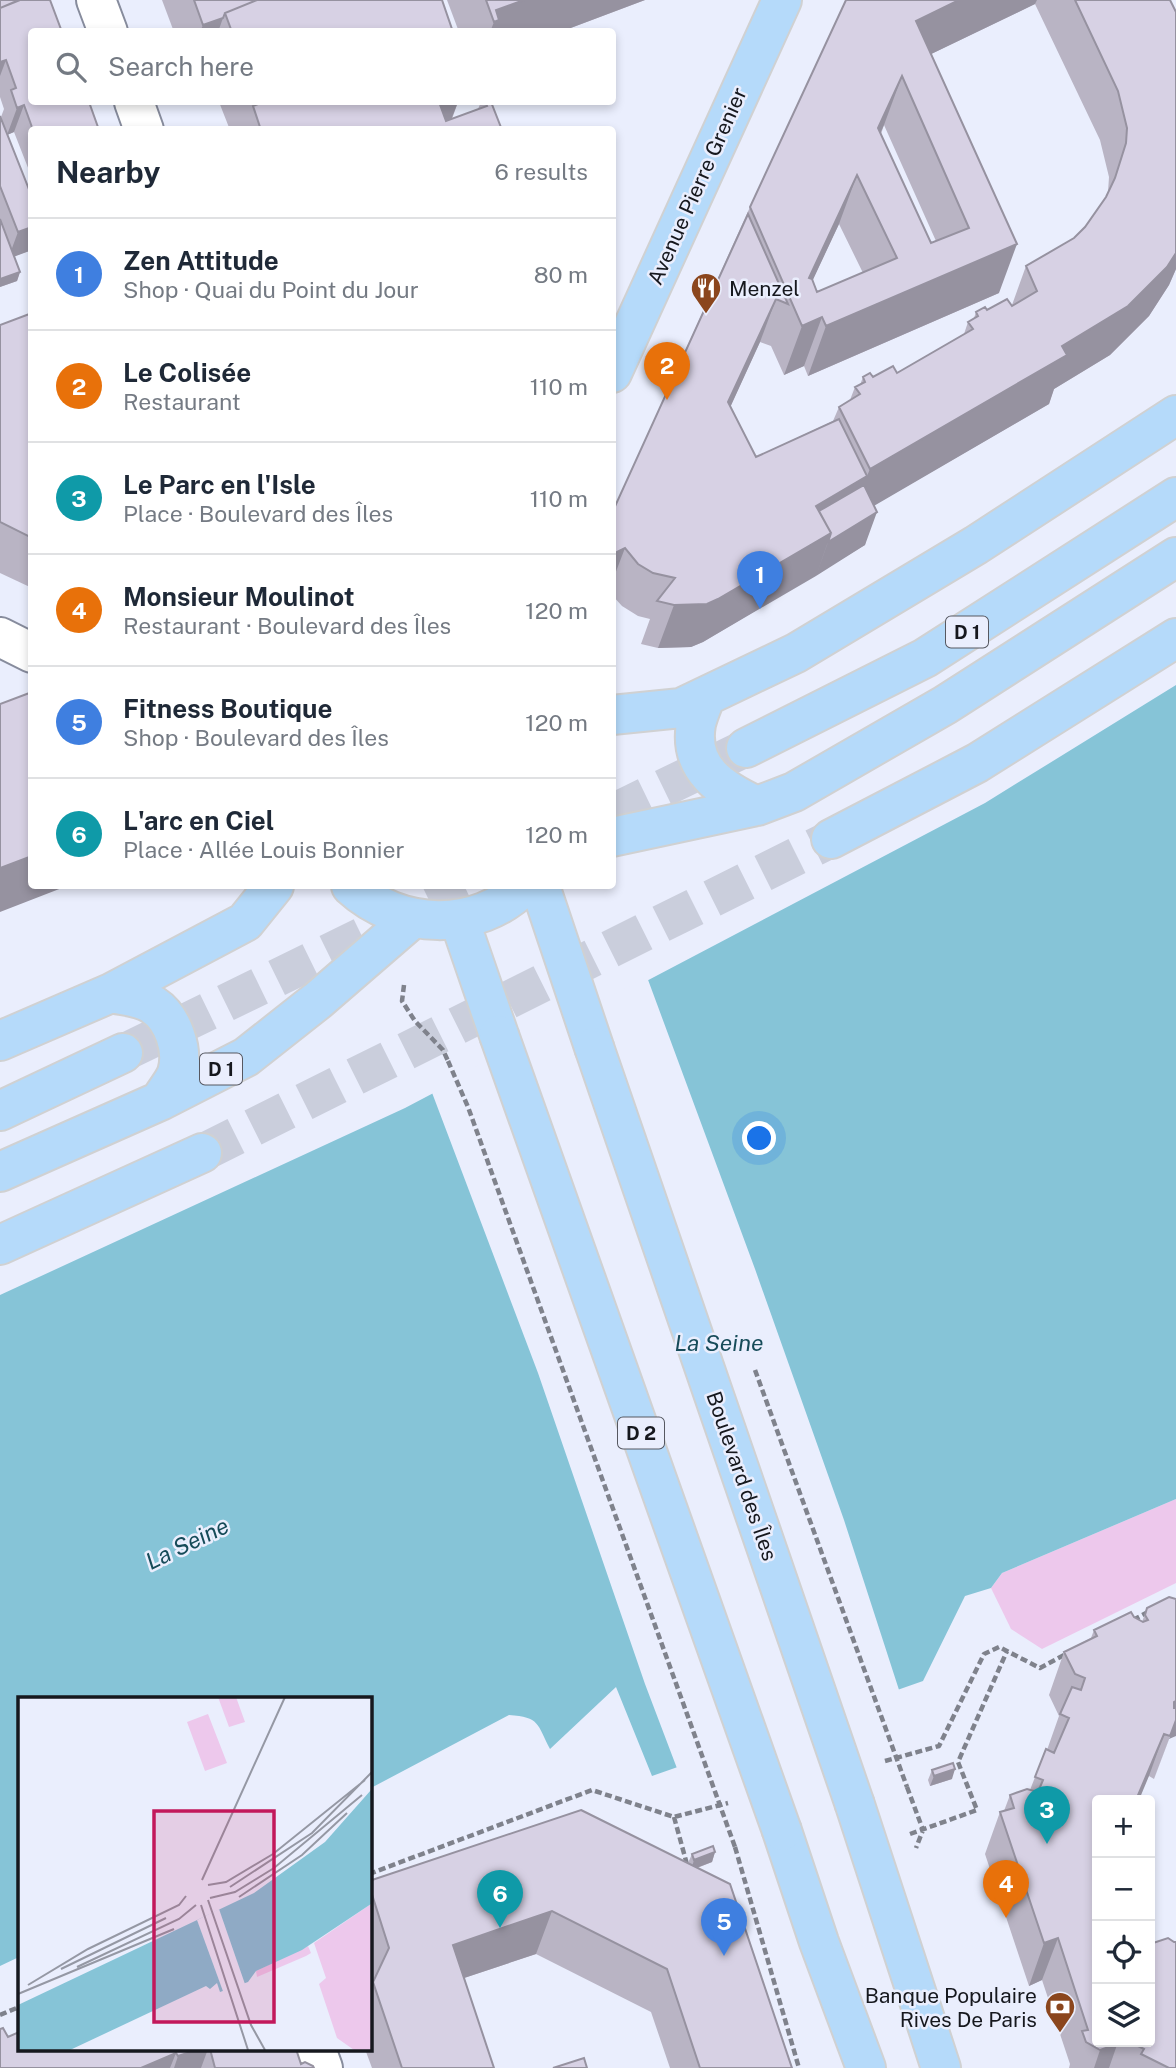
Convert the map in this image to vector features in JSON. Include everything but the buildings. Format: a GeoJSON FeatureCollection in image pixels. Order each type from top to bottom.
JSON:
{"type":"FeatureCollection","features":[{"type":"Feature","properties":{"kind":"main road","name":"Avenue Pierre Grenier"},"geometry":{"type":"LineString","coordinates":[[616,364],[782,0]]}},
{"type":"Feature","properties":{"kind":"main road"},"geometry":{"type":"LineString","coordinates":[[616,715],[681,708],[796,653],[954,559],[1176,415]]}},
{"type":"Feature","properties":{"kind":"main road","name":"D 1"},"geometry":{"type":"LineString","coordinates":[[746,748],[925,658],[1176,497]]}},
{"type":"Feature","properties":{"kind":"main road","name":"D 1"},"geometry":{"type":"LineString","coordinates":[[616,836],[757,807],[794,792],[945,705],[1176,557]]}},
{"type":"Feature","properties":{"kind":"main road"},"geometry":{"type":"LineString","coordinates":[[831,839],[977,763],[1176,638]]}},
{"type":"Feature","properties":{"kind":"main road"},"geometry":{"type":"LineString","coordinates":[[705,698],[696,725],[699,762],[709,776],[729,793],[757,807]]}},
{"type":"Feature","properties":{"kind":"main road"},"geometry":{"type":"LineString","coordinates":[[0,1041],[111,993],[245,922],[272,889]]}},
{"type":"Feature","properties":{"kind":"main road"},"geometry":{"type":"LineString","coordinates":[[355,889],[381,907],[413,918],[436,921],[459,919],[488,911],[521,889]]}},
{"type":"Feature","properties":{"kind":"main road","name":"Boulevard des Îles"},"geometry":{"type":"LineString","coordinates":[[541,889],[871,1848],[941,2068]]}},
{"type":"Feature","properties":{"kind":"main road","name":"D 1"},"geometry":{"type":"LineString","coordinates":[[0,1172],[160,1101],[246,1057],[317,1001],[413,918]]}},
{"type":"Feature","properties":{"kind":"main road","name":"D 2"},"geometry":{"type":"LineString","coordinates":[[459,919],[782,1830],[819,1942],[866,2068]]}},
{"type":"Feature","properties":{"kind":"main road","name":"D 1"},"geometry":{"type":"LineString","coordinates":[[111,993],[154,1005],[169,1022],[176,1036],[179,1059],[177,1074],[160,1101]]}},
{"type":"Feature","properties":{"kind":"main road"},"geometry":{"type":"LineString","coordinates":[[0,1111],[123,1053]]}},
{"type":"Feature","properties":{"kind":"main road"},"geometry":{"type":"LineString","coordinates":[[0,1245],[202,1153]]}},
{"type":"Feature","properties":{"kind":"street"},"geometry":{"type":"LineString","coordinates":[[96,0],[106,28]]}},
{"type":"Feature","properties":{"kind":"street"},"geometry":{"type":"LineString","coordinates":[[135,105],[143,126]]}},
{"type":"Feature","properties":{"kind":"street"},"geometry":{"type":"LineString","coordinates":[[0,637],[28,651]]}},
{"type":"Feature","properties":{"kind":"street"},"geometry":{"type":"LineString","coordinates":[[316,2050],[323,2068]]}},
{"type":"Feature","properties":{"kind":"path"},"geometry":{"type":"LineString","coordinates":[[413,918],[402,1001],[415,1021],[443,1050],[468,1107],[735,1847],[799,2068]]}},
{"type":"Feature","properties":{"kind":"path"},"geometry":{"type":"LineString","coordinates":[[871,1848],[977,1811],[958,1762],[1007,1651]]}},
{"type":"Feature","properties":{"kind":"path"},"geometry":{"type":"LineString","coordinates":[[674,1817],[690,1874]]}},
{"type":"Feature","properties":{"kind":"path"},"geometry":{"type":"LineString","coordinates":[[0,2015],[18,2007]]}},
{"type":"Feature","properties":{"kind":"shaded area"},"geometry":{"type":"Polygon","coordinates":[[[1176,1499],[1176,1583],[1042,1649],[1011,1629],[991,1588],[1002,1573],[1176,1499]]]}},
{"type":"Feature","properties":{"kind":"water","name":"La Seine"},"geometry":{"type":"Polygon","coordinates":[[[1176,685],[1176,1499],[1002,1573],[991,1588],[965,1596],[923,1681],[652,1776],[616,1687],[550,1749],[536,1723],[527,1718],[509,1715],[371,1788],[371,1697],[18,1697],[18,1957],[0,1966],[0,1295],[405,1108],[985,803],[1176,685]]]}},
{"type":"Feature","properties":{"kind":"pier"},"geometry":{"type":"Polygon","coordinates":[[[647,977],[844,1520],[900,1693],[678,1771],[645,1684],[538,1373],[431,1090],[647,977]]]}},
{"type":"Feature","properties":{"kind":"tunnel"},"geometry":{"type":"LineString","coordinates":[[616,811],[746,748]]}},
{"type":"Feature","properties":{"kind":"tunnel"},"geometry":{"type":"LineString","coordinates":[[202,1153],[831,839]]}},
{"type":"Feature","properties":{"kind":"tunnel"},"geometry":{"type":"LineString","coordinates":[[123,1053],[459,889]]}},
{"type":"Feature","properties":{"kind":"place","name":"Menzel"},"geometry":{"type":"Point","coordinates":[706,315]}},
{"type":"Feature","properties":{"kind":"place","name":"Le Colisée"},"geometry":{"type":"Point","coordinates":[667,400]}},
{"type":"Feature","properties":{"kind":"place","name":"Zen Attitude"},"geometry":{"type":"Point","coordinates":[760,609]}},
{"type":"Feature","properties":{"kind":"place","name":"Le Parc en l'Isle"},"geometry":{"type":"Point","coordinates":[1047,1844]}},
{"type":"Feature","properties":{"kind":"place","name":"Monsieur Moulinot"},"geometry":{"type":"Point","coordinates":[1006,1918]}},
{"type":"Feature","properties":{"kind":"place","name":"L'arc en Ciel"},"geometry":{"type":"Point","coordinates":[500,1928]}},
{"type":"Feature","properties":{"kind":"place","name":"Fitness Boutique"},"geometry":{"type":"Point","coordinates":[724,1956]}},
{"type":"Feature","properties":{"kind":"place","name":"Banque Populaire Rives De Paris"},"geometry":{"type":"Point","coordinates":[1060,2034]}}]}
